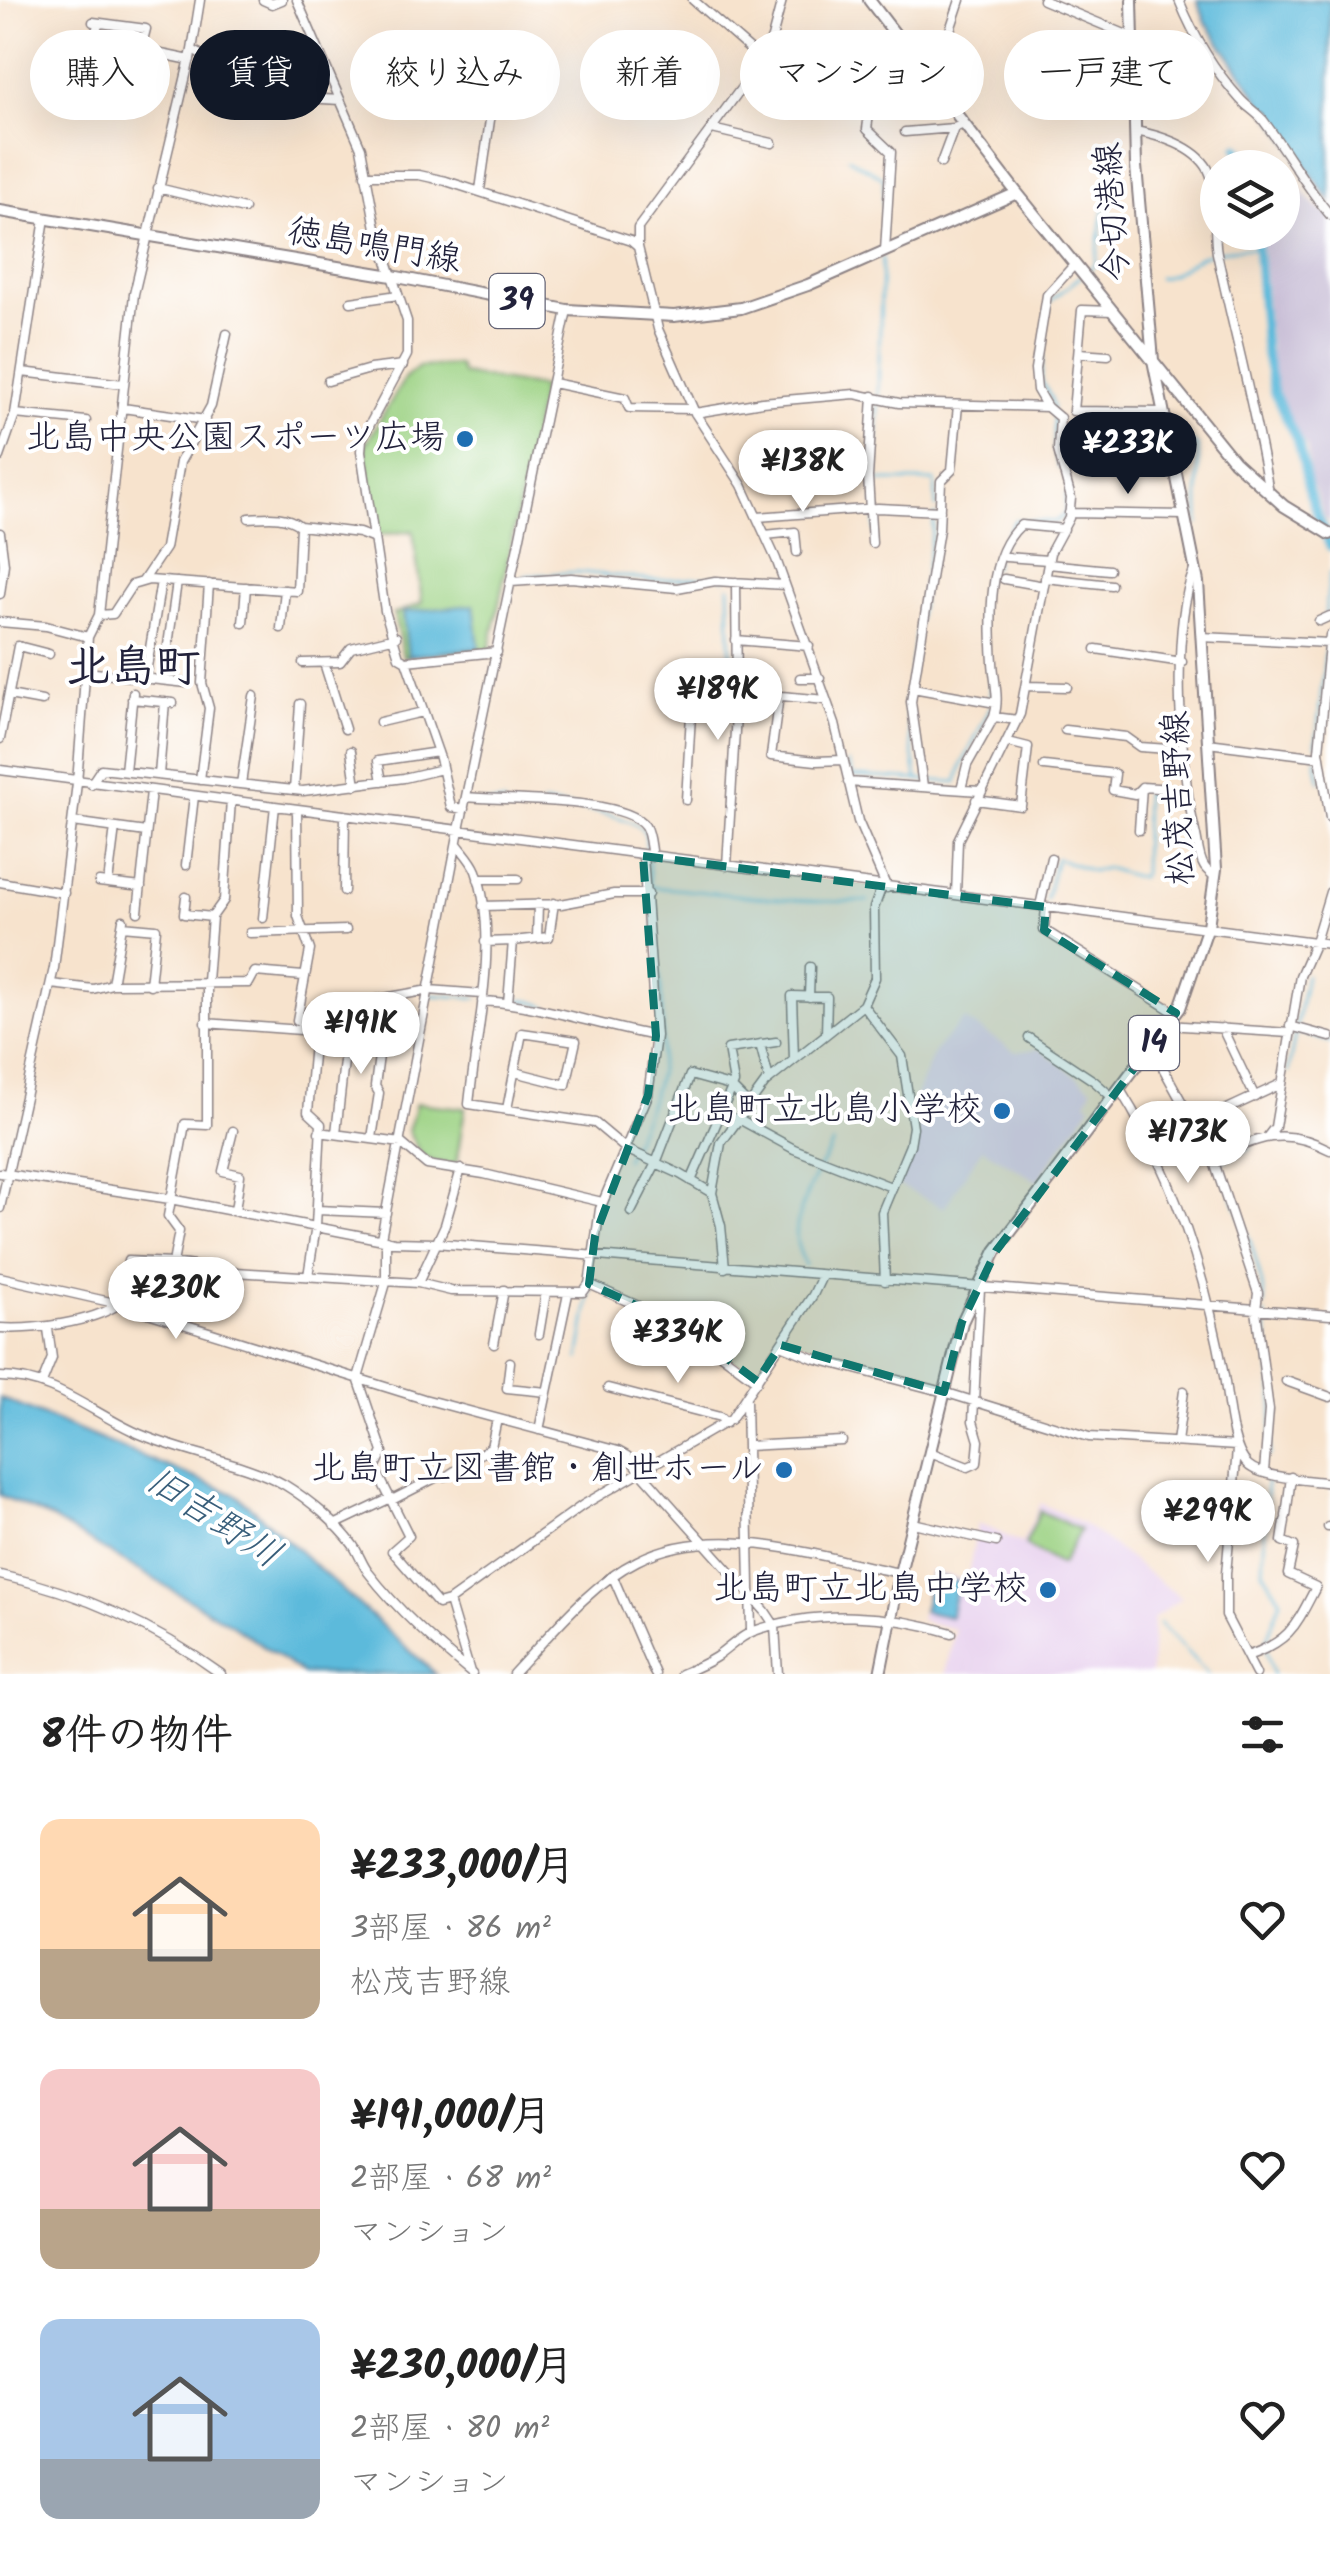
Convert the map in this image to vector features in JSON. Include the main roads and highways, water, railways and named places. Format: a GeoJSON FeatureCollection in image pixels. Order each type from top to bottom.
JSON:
{"type":"FeatureCollection","features":[{"type":"Feature","properties":{"kind":"main road","name":"松茂吉野線"},"geometry":{"type":"LineString","coordinates":[[869,0],[940,92],[959,126],[1153,360],[1196,567],[1214,877],[1208,926],[1176,1014],[996,1251],[962,1322],[900,1574],[880,1674]]}},
{"type":"Feature","properties":{"kind":"main road","name":"今切港線"},"geometry":{"type":"LineString","coordinates":[[1132,0],[1135,131],[1153,360]]}},
{"type":"Feature","properties":{"kind":"main road","name":"徳島鳴門線"},"geometry":{"type":"LineString","coordinates":[[0,211],[392,276],[568,310],[674,316],[741,308],[808,285],[1017,193]]}},
{"type":"Feature","properties":{"kind":"main road"},"geometry":{"type":"LineString","coordinates":[[1153,360],[1234,461],[1270,493],[1330,534]]}},
{"type":"Feature","properties":{"kind":"water"},"geometry":{"type":"Polygon","coordinates":[[[1197,0],[1330,0],[1330,201],[1300,158],[1300,150],[1294,150],[1206,23],[1197,0]]]}},
{"type":"Feature","properties":{"kind":"water"},"geometry":{"type":"Polygon","coordinates":[[[474,605],[479,648],[408,656],[403,612],[474,605]]]}},
{"type":"Feature","properties":{"kind":"water","name":"旧吉野川"},"geometry":{"type":"Polygon","coordinates":[[[0,1398],[237,1495],[436,1674],[303,1674],[232,1625],[52,1519],[0,1495],[0,1398]]]}},
{"type":"Feature","properties":{"kind":"water"},"geometry":{"type":"Polygon","coordinates":[[[932,1575],[958,1582],[950,1617],[923,1611],[932,1575]]]}},
{"type":"Feature","properties":{"kind":"waterway"},"geometry":{"type":"LineString","coordinates":[[848,158],[884,178],[882,235]]}},
{"type":"Feature","properties":{"kind":"waterway"},"geometry":{"type":"LineString","coordinates":[[1087,271],[1095,265],[1105,203]]}},
{"type":"Feature","properties":{"kind":"waterway"},"geometry":{"type":"LineString","coordinates":[[1158,278],[1207,254],[1228,250]]}},
{"type":"Feature","properties":{"kind":"waterway"},"geometry":{"type":"LineString","coordinates":[[1257,250],[1265,351],[1274,393],[1299,445],[1309,492],[1330,547]]}},
{"type":"Feature","properties":{"kind":"waterway"},"geometry":{"type":"LineString","coordinates":[[878,395],[882,258]]}},
{"type":"Feature","properties":{"kind":"waterway"},"geometry":{"type":"LineString","coordinates":[[1049,302],[1081,276]]}},
{"type":"Feature","properties":{"kind":"waterway"},"geometry":{"type":"LineString","coordinates":[[1043,345],[1041,381],[1053,409]]}},
{"type":"Feature","properties":{"kind":"waterway"},"geometry":{"type":"LineString","coordinates":[[875,505],[878,403]]}},
{"type":"Feature","properties":{"kind":"waterway"},"geometry":{"type":"LineString","coordinates":[[1053,417],[1059,468]]}},
{"type":"Feature","properties":{"kind":"waterway"},"geometry":{"type":"LineString","coordinates":[[1183,438],[1198,447],[1199,524]]}},
{"type":"Feature","properties":{"kind":"waterway"},"geometry":{"type":"LineString","coordinates":[[875,481],[935,481],[936,507]]}},
{"type":"Feature","properties":{"kind":"waterway"},"geometry":{"type":"LineString","coordinates":[[994,568],[995,554],[1015,520],[1055,522],[1065,514],[1066,495]]}},
{"type":"Feature","properties":{"kind":"waterway"},"geometry":{"type":"LineString","coordinates":[[875,513],[876,541]]}},
{"type":"Feature","properties":{"kind":"waterway"},"geometry":{"type":"LineString","coordinates":[[917,779],[905,702],[935,515]]}},
{"type":"Feature","properties":{"kind":"waterway"},"geometry":{"type":"LineString","coordinates":[[525,576],[578,572],[654,580],[722,576],[724,579]]}},
{"type":"Feature","properties":{"kind":"waterway"},"geometry":{"type":"LineString","coordinates":[[1325,616],[1330,573]]}},
{"type":"Feature","properties":{"kind":"waterway"},"geometry":{"type":"LineString","coordinates":[[698,694],[729,691],[731,686],[729,586]]}},
{"type":"Feature","properties":{"kind":"waterway"},"geometry":{"type":"LineString","coordinates":[[1316,745],[1326,643]]}},
{"type":"Feature","properties":{"kind":"waterway"},"geometry":{"type":"LineString","coordinates":[[990,671],[991,698]]}},
{"type":"Feature","properties":{"kind":"waterway"},"geometry":{"type":"LineString","coordinates":[[848,763],[853,776],[957,782],[991,706]]}},
{"type":"Feature","properties":{"kind":"waterway"},"geometry":{"type":"LineString","coordinates":[[1316,758],[1320,781]]}},
{"type":"Feature","properties":{"kind":"waterway"},"geometry":{"type":"LineString","coordinates":[[1046,900],[1056,858],[1092,871],[1106,868],[1140,878],[1145,793],[1180,796]]}},
{"type":"Feature","properties":{"kind":"waterway"},"geometry":{"type":"LineString","coordinates":[[481,804],[504,803]]}},
{"type":"Feature","properties":{"kind":"waterway"},"geometry":{"type":"LineString","coordinates":[[542,804],[598,812],[628,821],[645,834],[647,851]]}},
{"type":"Feature","properties":{"kind":"waterway"},"geometry":{"type":"LineString","coordinates":[[648,859],[650,886]]}},
{"type":"Feature","properties":{"kind":"waterway"},"geometry":{"type":"LineString","coordinates":[[625,1159],[649,1106],[660,1067],[661,988],[650,887],[787,900],[868,901]]}},
{"type":"Feature","properties":{"kind":"waterway"},"geometry":{"type":"LineString","coordinates":[[1288,1072],[1306,975]]}},
{"type":"Feature","properties":{"kind":"waterway"},"geometry":{"type":"LineString","coordinates":[[431,995],[478,998]]}},
{"type":"Feature","properties":{"kind":"waterway"},"geometry":{"type":"LineString","coordinates":[[486,998],[531,1001],[547,1007]]}},
{"type":"Feature","properties":{"kind":"waterway"},"geometry":{"type":"LineString","coordinates":[[1298,1032],[1330,1042]]}},
{"type":"Feature","properties":{"kind":"waterway"},"geometry":{"type":"LineString","coordinates":[[805,1265],[797,1242],[799,1218],[808,1191],[833,1144]]}},
{"type":"Feature","properties":{"kind":"waterway"},"geometry":{"type":"LineString","coordinates":[[1250,1147],[1219,1162],[1253,1251],[1265,1306]]}},
{"type":"Feature","properties":{"kind":"waterway"},"geometry":{"type":"LineString","coordinates":[[579,1359],[591,1286]]}},
{"type":"Feature","properties":{"kind":"waterway"},"geometry":{"type":"LineString","coordinates":[[1265,1314],[1274,1394],[1269,1456]]}},
{"type":"Feature","properties":{"kind":"waterway"},"geometry":{"type":"LineString","coordinates":[[1267,1479],[1263,1571],[1281,1600],[1265,1644],[1273,1674]]}},
{"type":"Feature","properties":{"kind":"waterway"},"geometry":{"type":"LineString","coordinates":[[1159,1623],[1208,1674]]}},
{"type":"Feature","properties":{"kind":"place","name":"北島中央公園スポーツ広場"},"geometry":{"type":"Point","coordinates":[465,439]}},
{"type":"Feature","properties":{"kind":"place","name":"北島町立北島小学校"},"geometry":{"type":"Point","coordinates":[1002,1111]}},
{"type":"Feature","properties":{"kind":"place","name":"北島町立図書館・創世ホール"},"geometry":{"type":"Point","coordinates":[784,1470]}},
{"type":"Feature","properties":{"kind":"place","name":"北島町立北島中学校"},"geometry":{"type":"Point","coordinates":[1048,1590]}},
{"type":"Feature","properties":{"kind":"district","name":"北島町"},"geometry":{"type":"Point","coordinates":[133,669]}}]}
